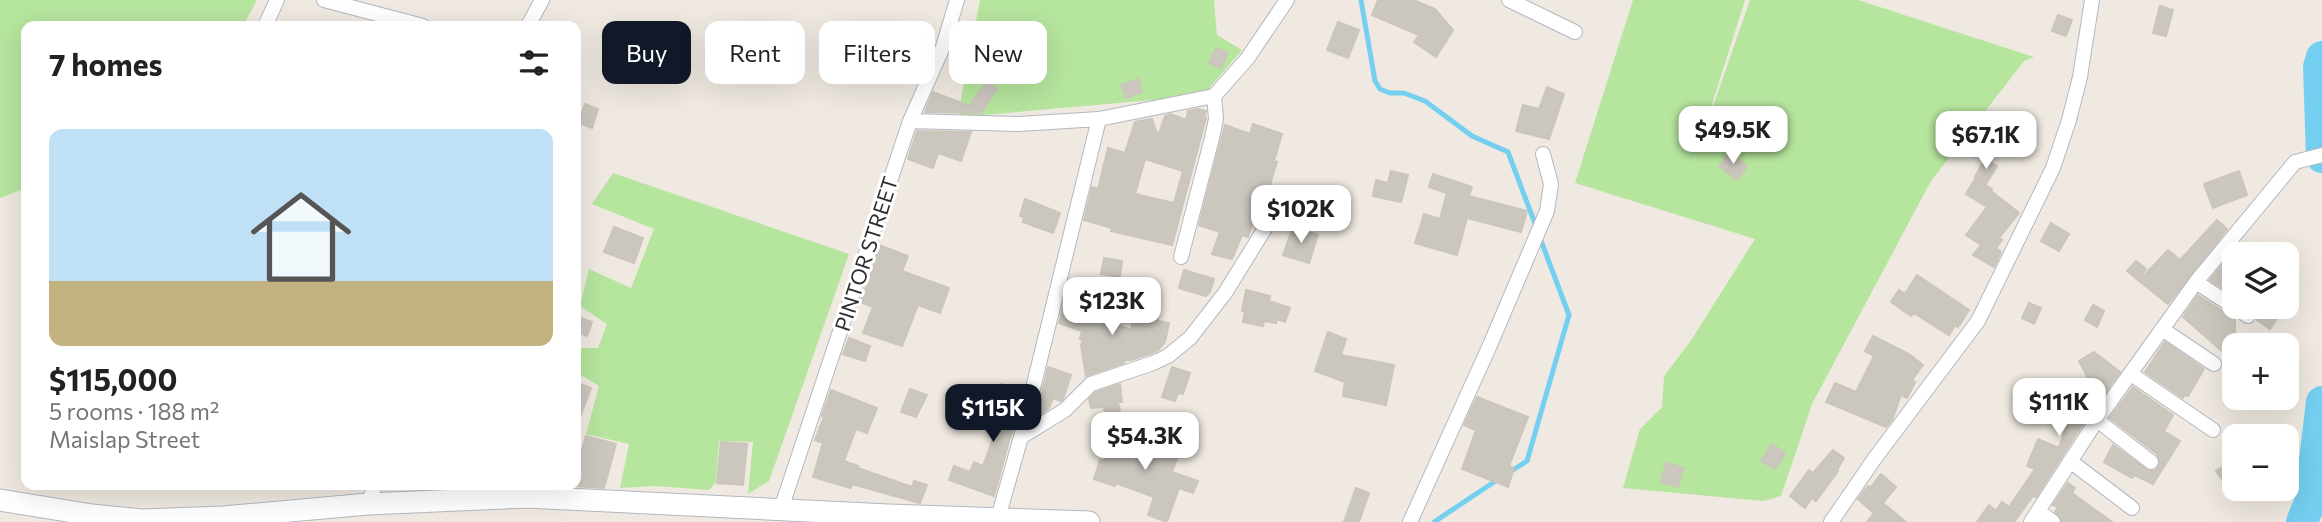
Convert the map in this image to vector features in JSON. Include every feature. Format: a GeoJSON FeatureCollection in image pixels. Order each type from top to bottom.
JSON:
{"type":"FeatureCollection","features":[{"type":"Feature","properties":{"kind":"main road"},"geometry":{"type":"LineString","coordinates":[[0,500],[142,520],[223,517],[371,494],[527,497],[1089,522]]}},
{"type":"Feature","properties":{"kind":"street"},"geometry":{"type":"LineString","coordinates":[[267,21],[277,0]]}},
{"type":"Feature","properties":{"kind":"street"},"geometry":{"type":"LineString","coordinates":[[324,0],[404,21]]}},
{"type":"Feature","properties":{"kind":"street"},"geometry":{"type":"LineString","coordinates":[[531,21],[542,0]]}},
{"type":"Feature","properties":{"kind":"street","name":"PINTOR STREET"},"geometry":{"type":"LineString","coordinates":[[781,509],[910,121],[943,47],[957,0]]}},
{"type":"Feature","properties":{"kind":"street"},"geometry":{"type":"LineString","coordinates":[[910,121],[1018,124],[1099,119],[1214,96],[1247,58],[1287,0]]}},
{"type":"Feature","properties":{"kind":"street"},"geometry":{"type":"LineString","coordinates":[[1509,0],[1575,32]]}},
{"type":"Feature","properties":{"kind":"street"},"geometry":{"type":"LineString","coordinates":[[1831,522],[1875,458],[1978,321],[2053,168],[2080,77],[2092,0]]}},
{"type":"Feature","properties":{"kind":"street"},"geometry":{"type":"LineString","coordinates":[[1181,257],[1216,119],[1214,96]]}},
{"type":"Feature","properties":{"kind":"street"},"geometry":{"type":"LineString","coordinates":[[998,519],[1021,438],[1099,119]]}},
{"type":"Feature","properties":{"kind":"street"},"geometry":{"type":"LineString","coordinates":[[1410,522],[1547,211],[1550,184],[1543,154]]}},
{"type":"Feature","properties":{"kind":"street"},"geometry":{"type":"LineString","coordinates":[[2053,522],[2035,517],[2097,420],[2162,329],[2261,200],[2295,162],[2315,156]]}},
{"type":"Feature","properties":{"kind":"street"},"geometry":{"type":"LineString","coordinates":[[1021,438],[1065,410],[1091,384],[1153,363],[1168,356],[1190,338],[1225,293],[1272,217]]}},
{"type":"Feature","properties":{"kind":"street"},"geometry":{"type":"LineString","coordinates":[[2196,282],[2222,299]]}},
{"type":"Feature","properties":{"kind":"street"},"geometry":{"type":"LineString","coordinates":[[2162,329],[2214,364]]}},
{"type":"Feature","properties":{"kind":"street"},"geometry":{"type":"LineString","coordinates":[[2130,374],[2213,430]]}},
{"type":"Feature","properties":{"kind":"street"},"geometry":{"type":"LineString","coordinates":[[2097,420],[2151,462]]}},
{"type":"Feature","properties":{"kind":"street"},"geometry":{"type":"LineString","coordinates":[[2070,461],[2132,508]]}},
{"type":"Feature","properties":{"kind":"green space"},"geometry":{"type":"Polygon","coordinates":[[[0,0],[257,0],[246,21],[21,21],[21,190],[0,198],[0,0]]]}},
{"type":"Feature","properties":{"kind":"green space"},"geometry":{"type":"Polygon","coordinates":[[[980,0],[1214,0],[1217,35],[1242,50],[1210,87],[1210,95],[960,117],[964,84],[1047,84],[1047,21],[976,21],[980,0]]]}},
{"type":"Feature","properties":{"kind":"green space"},"geometry":{"type":"Polygon","coordinates":[[[1633,0],[1745,0],[1693,164],[1750,0],[1858,0],[2034,57],[2024,61],[1931,181],[1812,404],[1781,496],[1763,501],[1623,488],[1640,429],[1662,407],[1664,376],[1690,342],[1755,239],[1575,183],[1633,0]]]}},
{"type":"Feature","properties":{"kind":"green space"},"geometry":{"type":"Polygon","coordinates":[[[613,173],[849,254],[769,481],[748,494],[753,442],[719,441],[716,482],[709,490],[654,486],[620,488],[629,444],[586,434],[599,386],[581,375],[581,348],[598,348],[607,324],[581,307],[589,269],[631,288],[654,229],[592,204],[613,173]]]}},
{"type":"Feature","properties":{"kind":"building"},"geometry":{"type":"Polygon","coordinates":[[[1378,0],[1413,0],[1435,9],[1453,30],[1436,57],[1414,42],[1419,35],[1372,15],[1378,0]]]}},
{"type":"Feature","properties":{"kind":"building"},"geometry":{"type":"Polygon","coordinates":[[[2160,6],[2173,10],[2166,36],[2153,33],[2160,6]]]}},
{"type":"Feature","properties":{"kind":"building"},"geometry":{"type":"Polygon","coordinates":[[[2058,15],[2072,20],[2066,36],[2052,31],[2058,15]]]}},
{"type":"Feature","properties":{"kind":"building"},"geometry":{"type":"Polygon","coordinates":[[[1338,22],[1359,30],[1348,58],[1327,50],[1338,22]]]}},
{"type":"Feature","properties":{"kind":"building"},"geometry":{"type":"Polygon","coordinates":[[[1216,48],[1228,53],[1221,68],[1209,63],[1216,48]]]}},
{"type":"Feature","properties":{"kind":"building"},"geometry":{"type":"Polygon","coordinates":[[[1138,79],[1142,92],[1126,98],[1121,85],[1138,79]]]}},
{"type":"Feature","properties":{"kind":"building"},"geometry":{"type":"Polygon","coordinates":[[[985,84],[997,89],[981,113],[925,112],[933,92],[970,106],[985,84]]]}},
{"type":"Feature","properties":{"kind":"building"},"geometry":{"type":"Polygon","coordinates":[[[1547,87],[1564,94],[1549,139],[1516,131],[1523,105],[1539,109],[1547,87]]]}},
{"type":"Feature","properties":{"kind":"building"},"geometry":{"type":"Polygon","coordinates":[[[585,104],[598,109],[592,128],[581,124],[585,104]]]}},
{"type":"Feature","properties":{"kind":"building"},"geometry":{"type":"Polygon","coordinates":[[[1188,111],[1206,111],[1206,118],[1172,245],[1111,231],[1112,228],[1084,220],[1092,187],[1098,189],[1108,148],[1125,153],[1135,122],[1152,119],[1158,136],[1165,116],[1171,114],[1186,120],[1188,111]],[[1145,159],[1135,194],[1174,203],[1183,171],[1145,159]]]}},
{"type":"Feature","properties":{"kind":"building"},"geometry":{"type":"Polygon","coordinates":[[[1253,124],[1282,134],[1274,161],[1277,162],[1263,207],[1258,205],[1248,237],[1242,235],[1232,259],[1212,254],[1220,232],[1199,225],[1225,125],[1250,134],[1253,124]]]}},
{"type":"Feature","properties":{"kind":"building"},"geometry":{"type":"Polygon","coordinates":[[[917,131],[971,132],[961,161],[938,153],[933,168],[908,159],[917,131]]]}},
{"type":"Feature","properties":{"kind":"building"},"geometry":{"type":"Polygon","coordinates":[[[1730,153],[1747,166],[1737,180],[1719,166],[1730,153]]]}},
{"type":"Feature","properties":{"kind":"building"},"geometry":{"type":"Polygon","coordinates":[[[1985,159],[1997,166],[1986,184],[1975,177],[1985,159]]]}},
{"type":"Feature","properties":{"kind":"building"},"geometry":{"type":"Polygon","coordinates":[[[1391,171],[1408,175],[1401,202],[1373,196],[1376,180],[1388,183],[1391,171]]]}},
{"type":"Feature","properties":{"kind":"building"},"geometry":{"type":"Polygon","coordinates":[[[2239,171],[2247,195],[2213,208],[2204,184],[2239,171]]]}},
{"type":"Feature","properties":{"kind":"building"},"geometry":{"type":"Polygon","coordinates":[[[1433,174],[1472,187],[1469,196],[1527,211],[1521,232],[1467,218],[1457,255],[1415,243],[1424,214],[1440,219],[1447,193],[1429,187],[1433,174]]]}},
{"type":"Feature","properties":{"kind":"building"},"geometry":{"type":"Polygon","coordinates":[[[1975,179],[1992,189],[1991,191],[2019,213],[1999,238],[2002,240],[1996,248],[2001,252],[1994,267],[1973,255],[1981,245],[1966,235],[1987,207],[1966,194],[1975,179]]]}},
{"type":"Feature","properties":{"kind":"building"},"geometry":{"type":"Polygon","coordinates":[[[1296,189],[1313,195],[1306,220],[1288,214],[1296,189]]]}},
{"type":"Feature","properties":{"kind":"building"},"geometry":{"type":"Polygon","coordinates":[[[1025,199],[1060,213],[1053,233],[1023,222],[1024,217],[1020,216],[1025,199]]]}},
{"type":"Feature","properties":{"kind":"building"},"geometry":{"type":"Polygon","coordinates":[[[2217,220],[2227,229],[2168,304],[2139,281],[2168,250],[2180,260],[2217,220]]]}},
{"type":"Feature","properties":{"kind":"building"},"geometry":{"type":"Polygon","coordinates":[[[2051,223],[2069,234],[2059,251],[2041,241],[2051,223]]]}},
{"type":"Feature","properties":{"kind":"building"},"geometry":{"type":"Polygon","coordinates":[[[614,227],[643,238],[634,263],[604,252],[614,227]]]}},
{"type":"Feature","properties":{"kind":"building"},"geometry":{"type":"Polygon","coordinates":[[[1293,227],[1318,235],[1309,263],[1283,255],[1293,227]]]}},
{"type":"Feature","properties":{"kind":"building"},"geometry":{"type":"Polygon","coordinates":[[[879,245],[908,256],[902,271],[949,288],[940,313],[918,305],[902,346],[863,333],[873,307],[860,302],[879,245]]]}},
{"type":"Feature","properties":{"kind":"building"},"geometry":{"type":"Polygon","coordinates":[[[1104,258],[1122,261],[1120,277],[1101,274],[1104,258]]]}},
{"type":"Feature","properties":{"kind":"building"},"geometry":{"type":"Polygon","coordinates":[[[2136,261],[2146,269],[2138,280],[2127,271],[2136,261]]]}},
{"type":"Feature","properties":{"kind":"building"},"geometry":{"type":"Polygon","coordinates":[[[2222,265],[2222,288],[2210,280],[2222,265]]]}},
{"type":"Feature","properties":{"kind":"building"},"geometry":{"type":"Polygon","coordinates":[[[1184,270],[1214,279],[1206,296],[1179,288],[1184,270]]]}},
{"type":"Feature","properties":{"kind":"building"},"geometry":{"type":"Polygon","coordinates":[[[1917,275],[1969,310],[1949,335],[1914,313],[1911,316],[1891,302],[1899,290],[1905,294],[1917,275]]]}},
{"type":"Feature","properties":{"kind":"building"},"geometry":{"type":"Polygon","coordinates":[[[1246,290],[1270,296],[1269,301],[1290,308],[1285,322],[1277,319],[1276,323],[1264,321],[1263,326],[1243,322],[1246,290]]]}},
{"type":"Feature","properties":{"kind":"building"},"geometry":{"type":"Polygon","coordinates":[[[2198,295],[2222,311],[2222,319],[2235,319],[2235,333],[2222,333],[2222,351],[2183,317],[2198,295]]]}},
{"type":"Feature","properties":{"kind":"building"},"geometry":{"type":"Polygon","coordinates":[[[1066,296],[1088,304],[1085,313],[1131,330],[1135,313],[1169,323],[1165,342],[1158,350],[1149,354],[1125,360],[1124,363],[1086,376],[1081,345],[1083,340],[1080,339],[1082,331],[1059,323],[1066,296]]]}},
{"type":"Feature","properties":{"kind":"building"},"geometry":{"type":"Polygon","coordinates":[[[2029,303],[2041,308],[2034,324],[2022,318],[2029,303]]]}},
{"type":"Feature","properties":{"kind":"building"},"geometry":{"type":"Polygon","coordinates":[[[2093,305],[2104,311],[2097,327],[2085,320],[2093,305]]]}},
{"type":"Feature","properties":{"kind":"building"},"geometry":{"type":"Polygon","coordinates":[[[581,318],[592,322],[587,336],[581,334],[581,318]]]}},
{"type":"Feature","properties":{"kind":"building"},"geometry":{"type":"Polygon","coordinates":[[[2257,319],[2277,319],[2270,329],[2257,319]]]}},
{"type":"Feature","properties":{"kind":"building"},"geometry":{"type":"Polygon","coordinates":[[[1328,332],[1346,339],[1341,355],[1394,365],[1386,405],[1343,396],[1345,382],[1315,371],[1328,332]]]}},
{"type":"Feature","properties":{"kind":"building"},"geometry":{"type":"Polygon","coordinates":[[[1873,336],[1909,354],[1923,365],[1912,380],[1915,382],[1907,398],[1901,395],[1892,420],[1886,427],[1826,402],[1835,383],[1856,392],[1874,356],[1865,351],[1873,336]]]}},
{"type":"Feature","properties":{"kind":"building"},"geometry":{"type":"Polygon","coordinates":[[[849,338],[870,346],[865,361],[843,354],[849,338]]]}},
{"type":"Feature","properties":{"kind":"building"},"geometry":{"type":"Polygon","coordinates":[[[2165,342],[2204,369],[2188,396],[2183,398],[2145,372],[2165,342]]]}},
{"type":"Feature","properties":{"kind":"building"},"geometry":{"type":"Polygon","coordinates":[[[2094,352],[2120,372],[2089,415],[2087,414],[2036,497],[2033,496],[2014,522],[1977,522],[1989,505],[1996,511],[2002,502],[2009,507],[2035,469],[2027,466],[2038,439],[2059,448],[2071,411],[2066,408],[2088,378],[2079,361],[2094,352]]]}},
{"type":"Feature","properties":{"kind":"building"},"geometry":{"type":"Polygon","coordinates":[[[1048,367],[1071,375],[1063,399],[1061,401],[1053,398],[1049,408],[1039,415],[1037,414],[1048,367]]]}},
{"type":"Feature","properties":{"kind":"building"},"geometry":{"type":"Polygon","coordinates":[[[1172,367],[1190,373],[1183,394],[1178,393],[1175,401],[1162,397],[1172,367]]]}},
{"type":"Feature","properties":{"kind":"building"},"geometry":{"type":"Polygon","coordinates":[[[581,384],[591,388],[581,414],[581,384]]]}},
{"type":"Feature","properties":{"kind":"building"},"geometry":{"type":"Polygon","coordinates":[[[1001,384],[1023,390],[994,496],[949,480],[954,466],[970,472],[974,462],[983,466],[995,433],[985,429],[1001,384]]]}},
{"type":"Feature","properties":{"kind":"building"},"geometry":{"type":"Polygon","coordinates":[[[1120,384],[1122,402],[1118,402],[1122,423],[1107,426],[1104,407],[1091,408],[1089,399],[1096,392],[1120,384]]]}},
{"type":"Feature","properties":{"kind":"building"},"geometry":{"type":"Polygon","coordinates":[[[2133,387],[2173,415],[2164,431],[2180,441],[2153,484],[2134,475],[2132,478],[2104,462],[2113,445],[2149,471],[2155,471],[2160,464],[2157,454],[2110,418],[2133,387]]]}},
{"type":"Feature","properties":{"kind":"building"},"geometry":{"type":"Polygon","coordinates":[[[910,389],[927,395],[916,417],[901,412],[910,389]]]}},
{"type":"Feature","properties":{"kind":"building"},"geometry":{"type":"Polygon","coordinates":[[[831,390],[877,408],[867,433],[856,429],[844,461],[912,487],[914,481],[927,485],[920,503],[852,484],[851,488],[813,477],[823,443],[815,440],[831,390]]]}},
{"type":"Feature","properties":{"kind":"building"},"geometry":{"type":"Polygon","coordinates":[[[1477,397],[1528,417],[1509,466],[1514,468],[1508,487],[1462,469],[1476,430],[1464,425],[1477,397]]]}},
{"type":"Feature","properties":{"kind":"building"},"geometry":{"type":"Polygon","coordinates":[[[1114,432],[1163,448],[1164,444],[1180,450],[1172,472],[1198,481],[1193,493],[1179,488],[1167,522],[1148,515],[1154,497],[1116,483],[1115,486],[1094,479],[1100,460],[1104,461],[1114,432]]]}},
{"type":"Feature","properties":{"kind":"building"},"geometry":{"type":"Polygon","coordinates":[[[586,436],[616,444],[604,488],[581,486],[581,454],[586,436]]]}},
{"type":"Feature","properties":{"kind":"building"},"geometry":{"type":"Polygon","coordinates":[[[721,442],[747,444],[743,485],[717,483],[721,442]]]}},
{"type":"Feature","properties":{"kind":"building"},"geometry":{"type":"Polygon","coordinates":[[[1772,444],[1785,453],[1775,469],[1761,461],[1772,444]]]}},
{"type":"Feature","properties":{"kind":"building"},"geometry":{"type":"Polygon","coordinates":[[[1833,450],[1844,458],[1838,471],[1816,501],[1812,498],[1805,508],[1790,496],[1809,470],[1813,473],[1833,450]]]}},
{"type":"Feature","properties":{"kind":"building"},"geometry":{"type":"Polygon","coordinates":[[[1666,463],[1683,468],[1678,487],[1661,482],[1666,463]]]}},
{"type":"Feature","properties":{"kind":"building"},"geometry":{"type":"Polygon","coordinates":[[[2222,467],[2222,480],[2216,471],[2222,467]]]}},
{"type":"Feature","properties":{"kind":"building"},"geometry":{"type":"Polygon","coordinates":[[[1881,474],[1896,487],[1883,503],[1906,522],[1867,522],[1874,513],[1858,499],[1881,474]]]}},
{"type":"Feature","properties":{"kind":"building"},"geometry":{"type":"Polygon","coordinates":[[[2068,483],[2075,488],[2072,493],[2112,522],[2062,522],[2055,512],[2058,507],[2053,505],[2068,483]]]}},
{"type":"Feature","properties":{"kind":"building"},"geometry":{"type":"Polygon","coordinates":[[[1356,488],[1369,493],[1359,522],[1344,522],[1356,488]]]}},
{"type":"Feature","properties":{"kind":"waterway"},"geometry":{"type":"LineString","coordinates":[[1361,0],[1375,81],[1380,89],[1390,93],[1404,93],[1425,101],[1472,136],[1508,152],[1537,229]]}},
{"type":"Feature","properties":{"kind":"waterway"},"geometry":{"type":"LineString","coordinates":[[2322,57],[2319,67],[2322,157]]}},
{"type":"Feature","properties":{"kind":"waterway"},"geometry":{"type":"LineString","coordinates":[[1508,473],[1527,461],[1569,315],[1540,238]]}},
{"type":"Feature","properties":{"kind":"waterway"},"geometry":{"type":"LineString","coordinates":[[2302,522],[2310,502],[2322,402]]}},
{"type":"Feature","properties":{"kind":"waterway"},"geometry":{"type":"LineString","coordinates":[[1434,522],[1500,478]]}}]}
